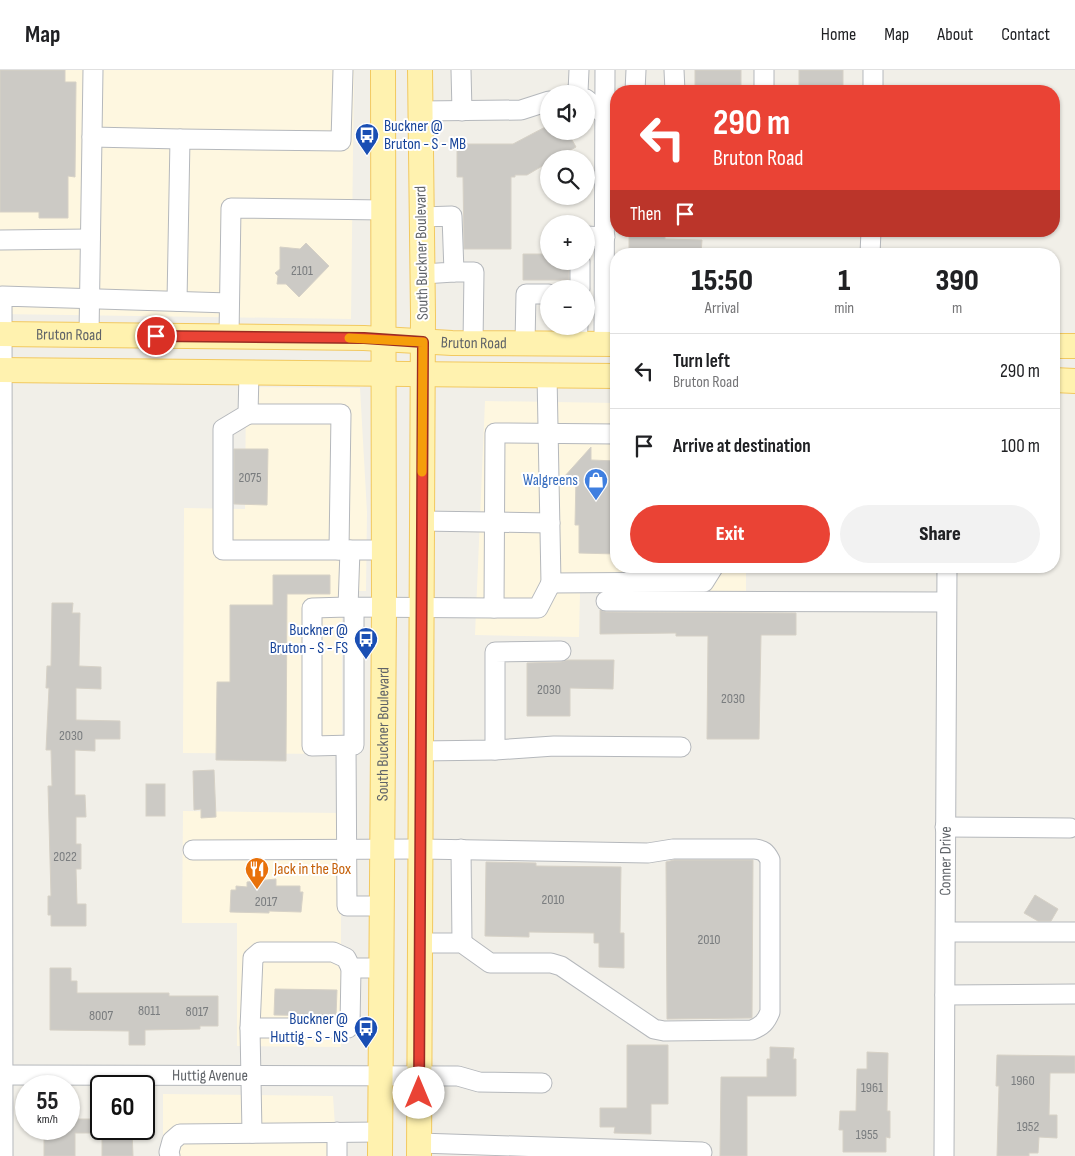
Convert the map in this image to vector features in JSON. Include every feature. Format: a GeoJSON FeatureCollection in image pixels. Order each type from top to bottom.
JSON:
{"type":"FeatureCollection","features":[{"type":"Feature","properties":{"kind":"main road","name":"South Buckner Boulevard"},"geometry":{"type":"LineString","coordinates":[[380,1156],[384,608],[382,550],[384,374],[383,70]]}},
{"type":"Feature","properties":{"kind":"main road","name":"South Buckner Boulevard"},"geometry":{"type":"LineString","coordinates":[[419,1149],[423,342],[420,70]]}},
{"type":"Feature","properties":{"kind":"main road","name":"Bruton Road"},"geometry":{"type":"LineString","coordinates":[[1,334],[364,338],[423,342],[525,344],[578,335],[610,344]]}},
{"type":"Feature","properties":{"kind":"main road"},"geometry":{"type":"LineString","coordinates":[[1060,346],[1075,346]]}},
{"type":"Feature","properties":{"kind":"main road","name":"Bruton Road"},"geometry":{"type":"LineString","coordinates":[[2,370],[610,376]]}},
{"type":"Feature","properties":{"kind":"main road"},"geometry":{"type":"LineString","coordinates":[[1060,380],[1075,380]]}},
{"type":"Feature","properties":{"kind":"street"},"geometry":{"type":"LineString","coordinates":[[89,335],[93,70]]}},
{"type":"Feature","properties":{"kind":"street"},"geometry":{"type":"LineString","coordinates":[[92,137],[341,141],[343,70]]}},
{"type":"Feature","properties":{"kind":"street"},"geometry":{"type":"LineString","coordinates":[[461,70],[462,111]]}},
{"type":"Feature","properties":{"kind":"street"},"geometry":{"type":"LineString","coordinates":[[579,70],[579,85]]}},
{"type":"Feature","properties":{"kind":"street"},"geometry":{"type":"LineString","coordinates":[[606,70],[605,115],[595,236],[604,273],[610,344]]}},
{"type":"Feature","properties":{"kind":"street"},"geometry":{"type":"LineString","coordinates":[[635,85],[636,70]]}},
{"type":"Feature","properties":{"kind":"street"},"geometry":{"type":"LineString","coordinates":[[674,70],[675,85]]}},
{"type":"Feature","properties":{"kind":"street"},"geometry":{"type":"LineString","coordinates":[[764,70],[764,85]]}},
{"type":"Feature","properties":{"kind":"street"},"geometry":{"type":"LineString","coordinates":[[873,70],[873,85]]}},
{"type":"Feature","properties":{"kind":"street"},"geometry":{"type":"LineString","coordinates":[[420,111],[521,110],[540,104]]}},
{"type":"Feature","properties":{"kind":"street"},"geometry":{"type":"LineString","coordinates":[[595,107],[605,115]]}},
{"type":"Feature","properties":{"kind":"street"},"geometry":{"type":"LineString","coordinates":[[178,301],[180,138]]}},
{"type":"Feature","properties":{"kind":"street"},"geometry":{"type":"LineString","coordinates":[[229,336],[231,208],[384,210]]}},
{"type":"Feature","properties":{"kind":"street"},"geometry":{"type":"LineString","coordinates":[[422,217],[452,216],[454,272]]}},
{"type":"Feature","properties":{"kind":"street"},"geometry":{"type":"LineString","coordinates":[[0,240],[90,239]]}},
{"type":"Feature","properties":{"kind":"street"},"geometry":{"type":"LineString","coordinates":[[422,274],[474,272],[473,343]]}},
{"type":"Feature","properties":{"kind":"street"},"geometry":{"type":"LineString","coordinates":[[580,274],[604,273]]}},
{"type":"Feature","properties":{"kind":"street"},"geometry":{"type":"LineString","coordinates":[[525,344],[526,294],[540,294]]}},
{"type":"Feature","properties":{"kind":"street"},"geometry":{"type":"LineString","coordinates":[[4,1156],[2,1076],[1,296],[230,303]]}},
{"type":"Feature","properties":{"kind":"street"},"geometry":{"type":"LineString","coordinates":[[248,414],[249,373]]}},
{"type":"Feature","properties":{"kind":"street"},"geometry":{"type":"LineString","coordinates":[[382,746],[312,746],[312,608],[538,608],[551,583],[547,375]]}},
{"type":"Feature","properties":{"kind":"street"},"geometry":{"type":"LineString","coordinates":[[381,906],[347,906],[351,607],[344,550],[341,414],[248,414],[223,429],[223,550],[344,550],[382,550]]}},
{"type":"Feature","properties":{"kind":"street"},"geometry":{"type":"LineString","coordinates":[[494,608],[495,434],[610,434]]}},
{"type":"Feature","properties":{"kind":"street"},"geometry":{"type":"LineString","coordinates":[[422,521],[550,523]]}},
{"type":"Feature","properties":{"kind":"street"},"geometry":{"type":"LineString","coordinates":[[551,583],[704,582],[710,573]]}},
{"type":"Feature","properties":{"kind":"street","name":"Conner Drive"},"geometry":{"type":"LineString","coordinates":[[944,1156],[946,573]]}},
{"type":"Feature","properties":{"kind":"street"},"geometry":{"type":"LineString","coordinates":[[606,601],[946,602]]}},
{"type":"Feature","properties":{"kind":"street"},"geometry":{"type":"LineString","coordinates":[[495,750],[495,652],[561,651]]}},
{"type":"Feature","properties":{"kind":"street"},"geometry":{"type":"LineString","coordinates":[[420,751],[495,750],[554,746],[681,747]]}},
{"type":"Feature","properties":{"kind":"street"},"geometry":{"type":"LineString","coordinates":[[946,827],[1070,828]]}},
{"type":"Feature","properties":{"kind":"street"},"geometry":{"type":"LineString","coordinates":[[193,850],[420,848],[648,853],[673,848],[762,850],[770,860],[770,1012],[766,1021],[761,1026],[752,1030],[664,1031],[654,1029],[561,966],[551,964],[490,963],[462,943],[420,943]]}},
{"type":"Feature","properties":{"kind":"street"},"geometry":{"type":"LineString","coordinates":[[461,849],[462,943]]}},
{"type":"Feature","properties":{"kind":"street"},"geometry":{"type":"LineString","coordinates":[[946,932],[1075,932]]}},
{"type":"Feature","properties":{"kind":"street"},"geometry":{"type":"LineString","coordinates":[[250,1028],[348,1028],[350,1025],[351,968],[346,958],[333,952],[260,952],[253,958],[250,1028],[252,1133]]}},
{"type":"Feature","properties":{"kind":"street"},"geometry":{"type":"LineString","coordinates":[[351,968],[381,968]]}},
{"type":"Feature","properties":{"kind":"street"},"geometry":{"type":"LineString","coordinates":[[945,995],[1075,994]]}},
{"type":"Feature","properties":{"kind":"street"},"geometry":{"type":"LineString","coordinates":[[350,1016],[380,1016]]}},
{"type":"Feature","properties":{"kind":"street","name":"Huttig Avenue"},"geometry":{"type":"LineString","coordinates":[[2,1076],[458,1076],[479,1082],[542,1083]]}},
{"type":"Feature","properties":{"kind":"street"},"geometry":{"type":"LineString","coordinates":[[337,1132],[337,1156]]}},
{"type":"Feature","properties":{"kind":"street"},"geometry":{"type":"LineString","coordinates":[[170,1156],[169,1152],[172,1141],[180,1134],[380,1132]]}},
{"type":"Feature","properties":{"kind":"street"},"geometry":{"type":"LineString","coordinates":[[419,1149],[702,1152]]}},
{"type":"Feature","properties":{"kind":"shaded area"},"geometry":{"type":"Polygon","coordinates":[[[0,70],[354,70],[351,319],[0,314],[0,70]]]}},
{"type":"Feature","properties":{"kind":"shaded area"},"geometry":{"type":"Polygon","coordinates":[[[246,387],[360,388],[367,512],[366,591],[342,591],[342,754],[183,753],[184,508],[245,509],[246,387]]]}},
{"type":"Feature","properties":{"kind":"shaded area"},"geometry":{"type":"Polygon","coordinates":[[[485,401],[610,403],[610,573],[746,573],[746,595],[580,593],[579,637],[475,635],[485,401]]]}},
{"type":"Feature","properties":{"kind":"shaded area"},"geometry":{"type":"Polygon","coordinates":[[[183,811],[341,813],[341,1047],[237,1046],[237,923],[182,923],[183,811]]]}},
{"type":"Feature","properties":{"kind":"shaded area"},"geometry":{"type":"Polygon","coordinates":[[[163,1094],[333,1096],[337,1156],[163,1156],[163,1094]]]}},
{"type":"Feature","properties":{"kind":"building"},"geometry":{"type":"Polygon","coordinates":[[[0,70],[65,70],[65,82],[76,82],[75,177],[68,176],[68,218],[39,218],[39,212],[0,212],[0,70]]]}},
{"type":"Feature","properties":{"kind":"building"},"geometry":{"type":"Polygon","coordinates":[[[695,70],[741,70],[741,85],[695,85],[695,70]]]}},
{"type":"Feature","properties":{"kind":"building"},"geometry":{"type":"Polygon","coordinates":[[[799,70],[843,70],[843,85],[799,85],[799,70]]]}},
{"type":"Feature","properties":{"kind":"building"},"geometry":{"type":"Polygon","coordinates":[[[540,130],[540,140],[572,140],[576,147],[571,150],[540,150],[540,167],[527,175],[511,177],[511,249],[464,249],[463,177],[457,177],[457,144],[513,144],[540,130]]]}},
{"type":"Feature","properties":{"kind":"building"},"geometry":{"type":"Polygon","coordinates":[[[629,237],[702,240],[701,248],[629,248],[629,237]]]}},
{"type":"Feature","properties":{"kind":"building"},"geometry":{"type":"Polygon","coordinates":[[[306,243],[329,266],[299,297],[286,284],[277,284],[278,276],[275,273],[280,269],[280,247],[300,249],[306,243]]]}},
{"type":"Feature","properties":{"kind":"building"},"geometry":{"type":"Polygon","coordinates":[[[523,254],[540,254],[540,270],[569,270],[569,280],[523,280],[523,254]]]}},
{"type":"Feature","properties":{"kind":"building","name":"Walgreens"},"geometry":{"type":"Polygon","coordinates":[[[591,447],[591,460],[610,461],[610,554],[579,553],[579,525],[575,525],[576,477],[564,477],[591,447]]]}},
{"type":"Feature","properties":{"kind":"building"},"geometry":{"type":"Polygon","coordinates":[[[234,449],[268,449],[267,505],[234,504],[234,449]]]}},
{"type":"Feature","properties":{"kind":"building"},"geometry":{"type":"Polygon","coordinates":[[[273,575],[330,575],[330,594],[287,594],[286,761],[216,760],[217,682],[230,682],[230,605],[273,605],[273,575]]]}},
{"type":"Feature","properties":{"kind":"building"},"geometry":{"type":"Polygon","coordinates":[[[52,603],[73,603],[72,613],[80,613],[79,666],[101,667],[101,689],[76,688],[76,720],[120,721],[120,739],[95,739],[95,751],[75,750],[75,795],[85,795],[86,817],[76,817],[76,844],[81,844],[81,869],[76,869],[77,904],[86,904],[86,926],[51,926],[51,915],[48,915],[48,896],[51,896],[48,786],[52,786],[51,750],[46,750],[49,688],[46,688],[47,666],[51,666],[52,603]]]}},
{"type":"Feature","properties":{"kind":"building"},"geometry":{"type":"Polygon","coordinates":[[[600,610],[606,612],[796,613],[796,635],[761,635],[759,739],[707,739],[708,636],[676,636],[676,633],[600,634],[600,610]]]}},
{"type":"Feature","properties":{"kind":"building"},"geometry":{"type":"Polygon","coordinates":[[[567,660],[614,660],[613,689],[570,688],[570,716],[527,716],[527,663],[561,662],[567,660]]]}},
{"type":"Feature","properties":{"kind":"building"},"geometry":{"type":"Polygon","coordinates":[[[214,770],[216,817],[201,818],[201,809],[194,810],[193,771],[214,770]]]}},
{"type":"Feature","properties":{"kind":"building"},"geometry":{"type":"Polygon","coordinates":[[[146,784],[165,784],[165,816],[146,816],[146,784]]]}},
{"type":"Feature","properties":{"kind":"building"},"geometry":{"type":"Polygon","coordinates":[[[674,860],[753,860],[752,1018],[667,1019],[666,862],[674,860]]]}},
{"type":"Feature","properties":{"kind":"building"},"geometry":{"type":"Polygon","coordinates":[[[486,862],[536,863],[536,866],[621,867],[620,933],[624,933],[624,968],[599,967],[599,943],[594,943],[594,933],[529,932],[529,937],[485,936],[486,862]]]}},
{"type":"Feature","properties":{"kind":"building"},"geometry":{"type":"Polygon","coordinates":[[[276,879],[276,886],[300,886],[300,892],[303,892],[301,912],[230,912],[231,890],[236,890],[236,886],[247,887],[247,882],[276,879]]]}},
{"type":"Feature","properties":{"kind":"building"},"geometry":{"type":"Polygon","coordinates":[[[1035,895],[1058,909],[1051,921],[1038,921],[1024,913],[1035,895]]]}},
{"type":"Feature","properties":{"kind":"building"},"geometry":{"type":"Polygon","coordinates":[[[50,968],[71,968],[71,981],[77,981],[77,993],[169,993],[169,996],[218,996],[218,1026],[200,1026],[200,1029],[145,1030],[145,1045],[129,1045],[129,1031],[50,1030],[50,968]]]}},
{"type":"Feature","properties":{"kind":"building"},"geometry":{"type":"Polygon","coordinates":[[[275,989],[337,990],[336,1016],[274,1015],[275,989]]]}},
{"type":"Feature","properties":{"kind":"building"},"geometry":{"type":"Polygon","coordinates":[[[627,1045],[668,1045],[668,1104],[651,1104],[651,1134],[614,1133],[615,1127],[600,1127],[600,1108],[627,1108],[627,1045]]]}},
{"type":"Feature","properties":{"kind":"building"},"geometry":{"type":"Polygon","coordinates":[[[770,1047],[794,1048],[793,1059],[796,1059],[796,1096],[747,1096],[747,1156],[720,1156],[721,1077],[767,1077],[767,1059],[770,1059],[770,1047]]]}},
{"type":"Feature","properties":{"kind":"building"},"geometry":{"type":"Polygon","coordinates":[[[867,1052],[888,1053],[887,1111],[890,1111],[890,1138],[886,1137],[886,1152],[843,1152],[843,1130],[839,1130],[840,1111],[856,1111],[857,1069],[867,1069],[867,1052]]]}},
{"type":"Feature","properties":{"kind":"building"},"geometry":{"type":"Polygon","coordinates":[[[997,1055],[1075,1056],[1075,1073],[1050,1073],[1049,1115],[1057,1115],[1057,1138],[1039,1137],[1038,1153],[1029,1153],[1029,1156],[997,1156],[999,1086],[996,1086],[997,1055]]]}},
{"type":"Feature","properties":{"kind":"building"},"geometry":{"type":"Polygon","coordinates":[[[80,1119],[90,1119],[90,1133],[80,1133],[80,1119]]]}},
{"type":"Feature","properties":{"kind":"building"},"geometry":{"type":"Polygon","coordinates":[[[44,1140],[75,1140],[75,1156],[44,1156],[44,1140]]]}},
{"type":"Feature","properties":{"kind":"building"},"geometry":{"type":"Polygon","coordinates":[[[102,1140],[132,1140],[133,1156],[102,1156],[102,1140]]]}},
{"type":"Feature","properties":{"kind":"slow traffic"},"geometry":{"type":"LineString","coordinates":[[349,338],[423,342],[422,472]]}},
{"type":"Feature","properties":{"kind":"place","name":"Buckner @ Bruton - S - MB"},"geometry":{"type":"Point","coordinates":[367,156]}},
{"type":"Feature","properties":{"kind":"place","name":"Walgreens"},"geometry":{"type":"Point","coordinates":[596,501]}},
{"type":"Feature","properties":{"kind":"place","name":"Buckner @ Bruton - S - FS"},"geometry":{"type":"Point","coordinates":[366,660]}},
{"type":"Feature","properties":{"kind":"place","name":"Jack in the Box"},"geometry":{"type":"Point","coordinates":[257,890]}},
{"type":"Feature","properties":{"kind":"place","name":"Buckner @ Huttig - S - NS"},"geometry":{"type":"Point","coordinates":[366,1049]}},
{"type":"Feature","properties":{"kind":"route"},"geometry":{"type":"LineString","coordinates":[[156,336],[364,338],[423,342],[419,1093]]}}]}
